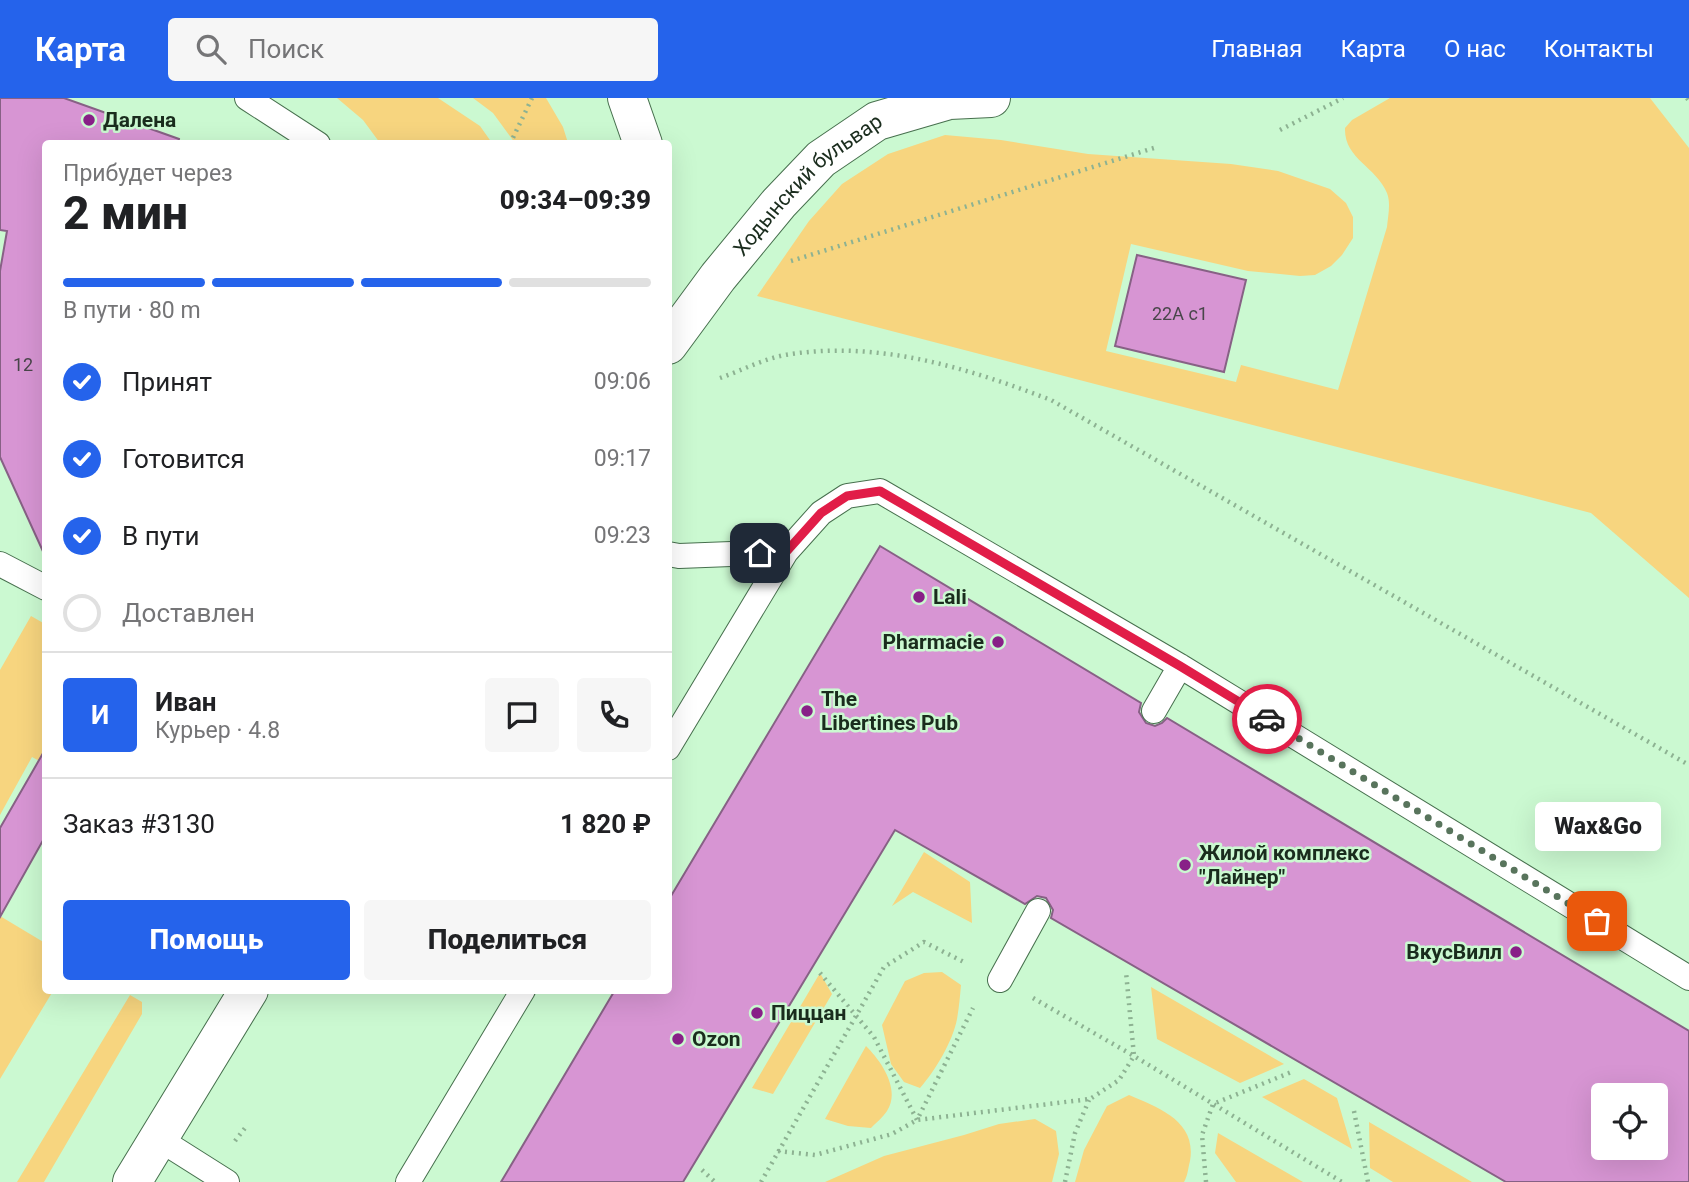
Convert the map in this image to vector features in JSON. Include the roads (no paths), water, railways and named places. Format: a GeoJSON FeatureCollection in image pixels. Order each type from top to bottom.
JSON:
{"type":"FeatureCollection","features":[{"type":"Feature","properties":{"kind":"street"},"geometry":{"type":"LineString","coordinates":[[627,98],[642,140]]}},
{"type":"Feature","properties":{"kind":"street","name":"Ходынский бульвар"},"geometry":{"type":"LineString","coordinates":[[672,340],[718,277],[779,203],[821,159],[877,121],[948,100],[991,98]]}},
{"type":"Feature","properties":{"kind":"street"},"geometry":{"type":"LineString","coordinates":[[132,1182],[247,994]]}},
{"type":"Feature","properties":{"kind":"lane"},"geometry":{"type":"LineString","coordinates":[[247,98],[312,140]]}},
{"type":"Feature","properties":{"kind":"lane"},"geometry":{"type":"LineString","coordinates":[[672,741],[786,552],[821,513],[847,496],[880,491],[1180,666],[1689,978]]}},
{"type":"Feature","properties":{"kind":"lane"},"geometry":{"type":"LineString","coordinates":[[672,555],[786,552]]}},
{"type":"Feature","properties":{"kind":"lane"},"geometry":{"type":"LineString","coordinates":[[0,564],[42,586]]}},
{"type":"Feature","properties":{"kind":"lane"},"geometry":{"type":"LineString","coordinates":[[1154,710],[1180,666]]}},
{"type":"Feature","properties":{"kind":"lane"},"geometry":{"type":"LineString","coordinates":[[1000,980],[1038,911]]}},
{"type":"Feature","properties":{"kind":"lane"},"geometry":{"type":"LineString","coordinates":[[408,1182],[521,994]]}},
{"type":"Feature","properties":{"kind":"lane"},"geometry":{"type":"LineString","coordinates":[[159,1139],[227,1182]]}},
{"type":"Feature","properties":{"kind":"place","name":"Далена"},"geometry":{"type":"Point","coordinates":[89,120]}},
{"type":"Feature","properties":{"kind":"place","name":"Lali"},"geometry":{"type":"Point","coordinates":[919,597]}},
{"type":"Feature","properties":{"kind":"place","name":"Pharmacie"},"geometry":{"type":"Point","coordinates":[998,642]}},
{"type":"Feature","properties":{"kind":"place","name":"The Libertines Pub"},"geometry":{"type":"Point","coordinates":[807,711]}},
{"type":"Feature","properties":{"kind":"place","name":"Жилой комплекс \"Лайнер\""},"geometry":{"type":"Point","coordinates":[1185,865]}},
{"type":"Feature","properties":{"kind":"place","name":"Wax&Go"},"geometry":{"type":"Point","coordinates":[1597,921]}},
{"type":"Feature","properties":{"kind":"place","name":"ВкусВилл"},"geometry":{"type":"Point","coordinates":[1516,952]}},
{"type":"Feature","properties":{"kind":"place","name":"Пиццан"},"geometry":{"type":"Point","coordinates":[757,1013]}},
{"type":"Feature","properties":{"kind":"place","name":"Ozon"},"geometry":{"type":"Point","coordinates":[678,1039]}}]}
